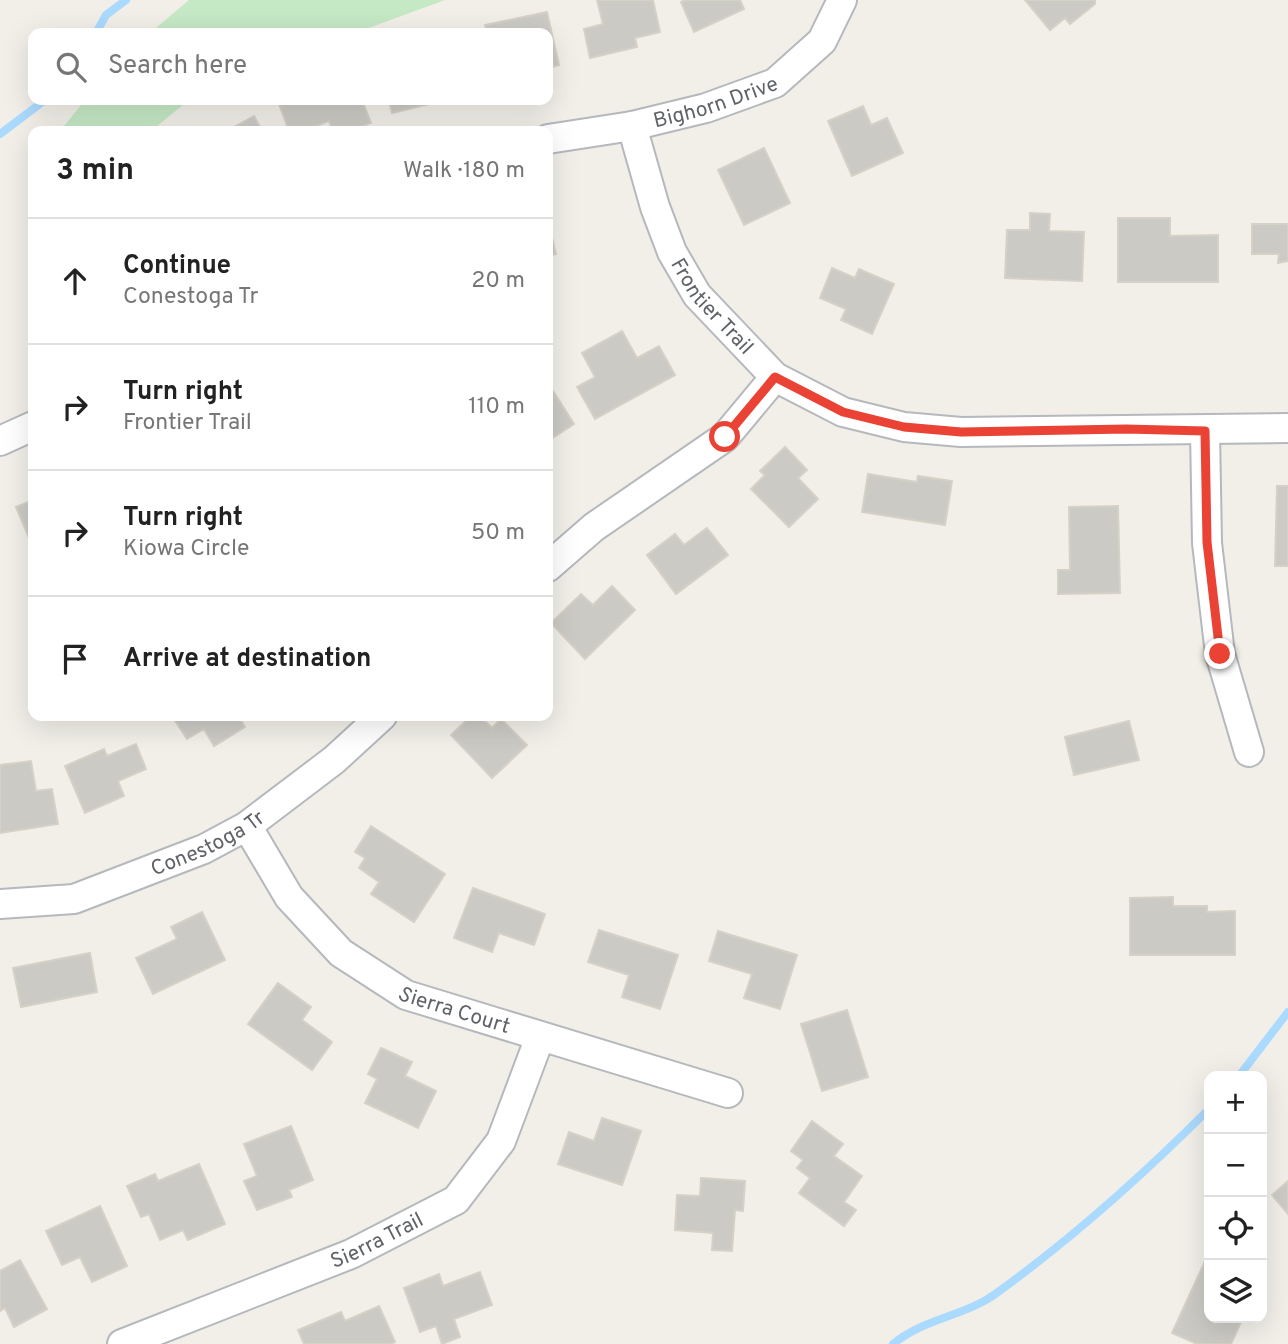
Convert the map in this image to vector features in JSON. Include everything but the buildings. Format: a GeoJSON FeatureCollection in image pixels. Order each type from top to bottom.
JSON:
{"type":"FeatureCollection","features":[{"type":"Feature","properties":{"kind":"street","name":"Bighorn Drive"},"geometry":{"type":"LineString","coordinates":[[553,138],[632,126],[706,108],[775,83],[822,41],[842,0]]}},
{"type":"Feature","properties":{"kind":"street","name":"Frontier Trail"},"geometry":{"type":"LineString","coordinates":[[632,126],[655,207],[673,252],[697,295],[775,377],[843,412],[904,427],[961,432],[1288,428]]}},
{"type":"Feature","properties":{"kind":"street"},"geometry":{"type":"LineString","coordinates":[[553,564],[594,527],[725,437],[775,377]]}},
{"type":"Feature","properties":{"kind":"street"},"geometry":{"type":"LineString","coordinates":[[0,441],[28,428]]}},
{"type":"Feature","properties":{"kind":"street"},"geometry":{"type":"LineString","coordinates":[[1205,431],[1207,542],[1220,654],[1249,752]]}},
{"type":"Feature","properties":{"kind":"street","name":"Conestoga Tr"},"geometry":{"type":"LineString","coordinates":[[0,904],[74,899],[204,849],[247,825],[334,760],[377,721]]}},
{"type":"Feature","properties":{"kind":"street","name":"Sierra Court"},"geometry":{"type":"LineString","coordinates":[[247,825],[289,897],[341,953],[406,995],[727,1093]]}},
{"type":"Feature","properties":{"kind":"street","name":"Sierra Trail"},"geometry":{"type":"LineString","coordinates":[[121,1344],[351,1254],[457,1200],[501,1141],[540,1037]]}},
{"type":"Feature","properties":{"kind":"green space"},"geometry":{"type":"Polygon","coordinates":[[[189,0],[445,0],[369,28],[156,28],[189,0]]]}},
{"type":"Feature","properties":{"kind":"green space"},"geometry":{"type":"Polygon","coordinates":[[[81,105],[183,105],[157,126],[64,126],[81,105]]]}},
{"type":"Feature","properties":{"kind":"waterway"},"geometry":{"type":"LineString","coordinates":[[99,28],[106,15],[126,0]]}},
{"type":"Feature","properties":{"kind":"waterway"},"geometry":{"type":"LineString","coordinates":[[0,134],[38,105]]}},
{"type":"Feature","properties":{"kind":"waterway"},"geometry":{"type":"LineString","coordinates":[[1243,1071],[1288,1012]]}},
{"type":"Feature","properties":{"kind":"waterway"},"geometry":{"type":"LineString","coordinates":[[893,1344],[918,1328],[973,1307],[998,1292],[1107,1205],[1204,1114]]}},
{"type":"Feature","properties":{"kind":"route"},"geometry":{"type":"LineString","coordinates":[[725,437],[775,377],[843,412],[904,427],[961,432],[1126,429],[1205,431],[1207,542],[1220,654]]}}]}
